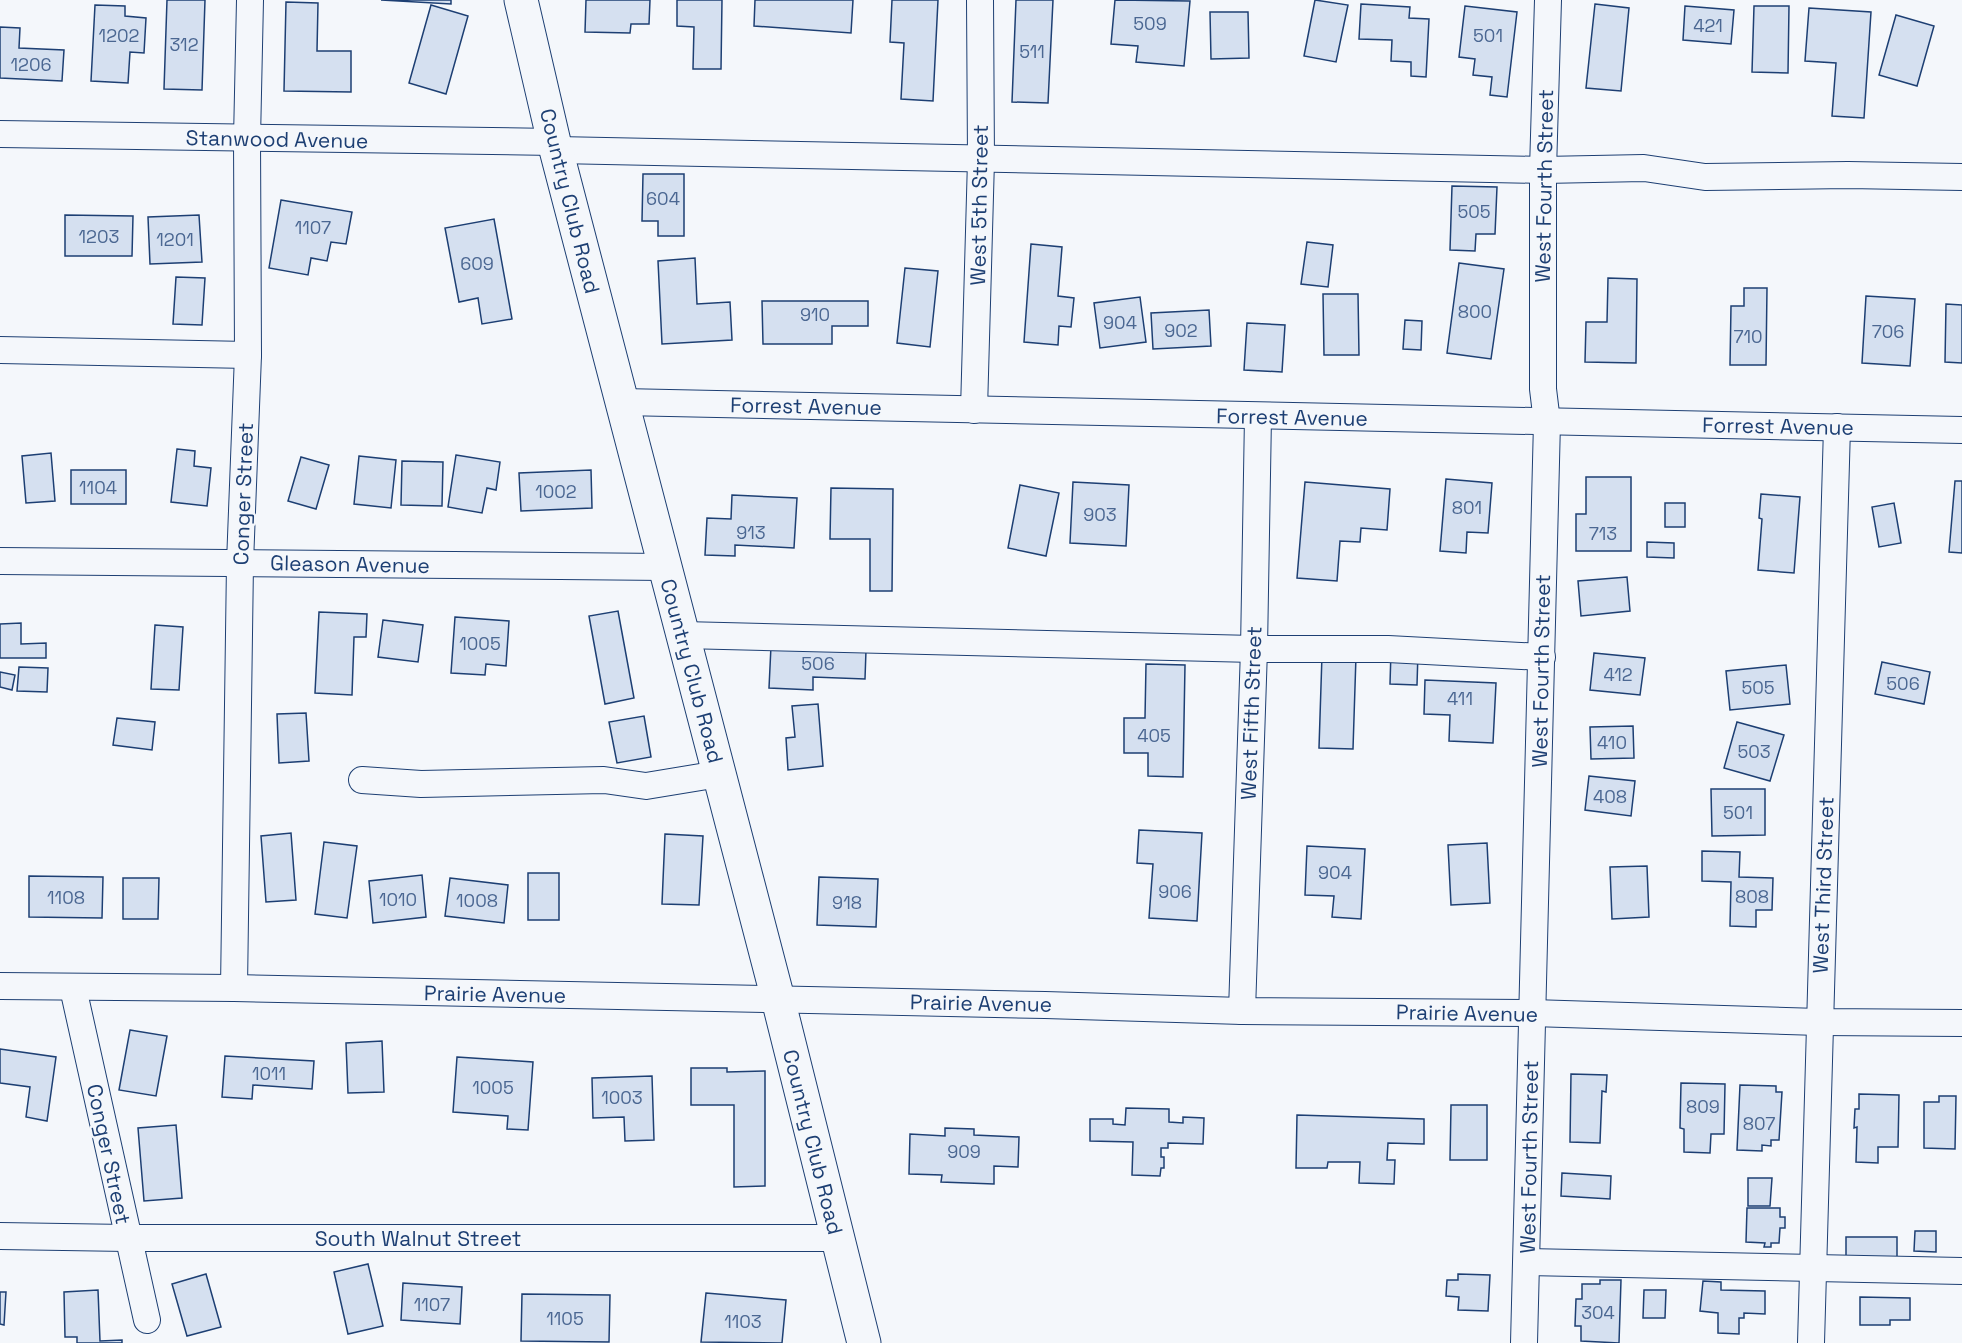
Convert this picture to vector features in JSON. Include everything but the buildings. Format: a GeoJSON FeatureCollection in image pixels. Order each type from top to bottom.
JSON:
{"type":"FeatureCollection","features":[{"type":"Feature","properties":{"kind":"main road","name":"Country Club Road"},"geometry":{"type":"LineString","coordinates":[[521,0],[555,146],[778,999],[864,1343]]}},
{"type":"Feature","properties":{"kind":"street","name":"Conger Street"},"geometry":{"type":"LineString","coordinates":[[234,988],[240,563],[248,355],[247,139],[250,0]]}},
{"type":"Feature","properties":{"kind":"street","name":"West 5th Street"},"geometry":{"type":"LineString","coordinates":[[974,410],[981,160],[980,0]]}},
{"type":"Feature","properties":{"kind":"street","name":"West Fourth Street"},"geometry":{"type":"LineString","coordinates":[[1524,1343],[1547,422],[1542,390],[1543,170],[1548,0]]}},
{"type":"Feature","properties":{"kind":"street","name":"Stanwood Avenue"},"geometry":{"type":"LineString","coordinates":[[0,134],[555,146],[981,160],[1543,170],[1644,168],[1705,177],[1848,175],[1962,177]]}},
{"type":"Feature","properties":{"kind":"street"},"geometry":{"type":"LineString","coordinates":[[0,350],[248,355]]}},
{"type":"Feature","properties":{"kind":"street","name":"Forrest Avenue"},"geometry":{"type":"LineString","coordinates":[[622,402],[1962,430]]}},
{"type":"Feature","properties":{"kind":"street","name":"West Fifth Street"},"geometry":{"type":"LineString","coordinates":[[1242,1011],[1254,650],[1258,416]]}},
{"type":"Feature","properties":{"kind":"street","name":"West Third Street"},"geometry":{"type":"LineString","coordinates":[[1810,1343],[1837,427]]}},
{"type":"Feature","properties":{"kind":"street","name":"Gleason Avenue"},"geometry":{"type":"LineString","coordinates":[[0,561],[665,567]]}},
{"type":"Feature","properties":{"kind":"street"},"geometry":{"type":"LineString","coordinates":[[683,634],[1254,650],[1388,649],[1542,657]]}},
{"type":"Feature","properties":{"kind":"street"},"geometry":{"type":"LineString","coordinates":[[362,780],[432,784],[604,780],[646,786],[719,774]]}},
{"type":"Feature","properties":{"kind":"street","name":"Prairie Avenue"},"geometry":{"type":"LineString","coordinates":[[0,986],[234,988],[1242,1011],[1532,1013],[1819,1022],[1962,1023]]}},
{"type":"Feature","properties":{"kind":"street","name":"Conger Street"},"geometry":{"type":"LineString","coordinates":[[73,988],[147,1320]]}},
{"type":"Feature","properties":{"kind":"street","name":"South Walnut Street"},"geometry":{"type":"LineString","coordinates":[[0,1236],[836,1238]]}},
{"type":"Feature","properties":{"kind":"street"},"geometry":{"type":"LineString","coordinates":[[1527,1262],[1962,1271]]}}]}
